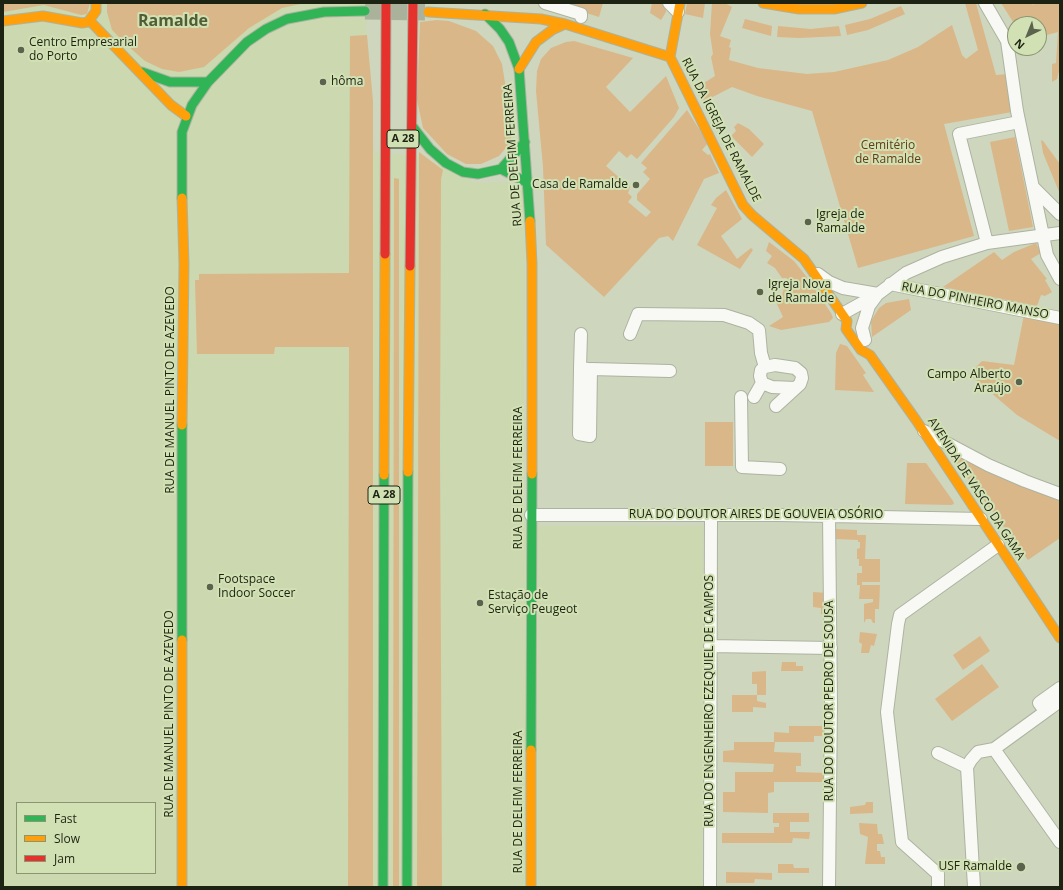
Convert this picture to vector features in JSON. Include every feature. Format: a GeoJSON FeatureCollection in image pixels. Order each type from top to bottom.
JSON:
{"type":"FeatureCollection","features":[{"type":"Feature","properties":{"kind":"main road","name":"A 28"},"geometry":{"type":"LineString","coordinates":[[383,887],[386,3]]}},
{"type":"Feature","properties":{"kind":"main road","name":"A 28"},"geometry":{"type":"LineString","coordinates":[[407,887],[409,274],[413,3]]}},
{"type":"Feature","properties":{"kind":"main road"},"geometry":{"type":"LineString","coordinates":[[763,3],[799,9],[834,9],[862,3]]}},
{"type":"Feature","properties":{"kind":"main road"},"geometry":{"type":"LineString","coordinates":[[86,22],[96,7]]}},
{"type":"Feature","properties":{"kind":"main road"},"geometry":{"type":"LineString","coordinates":[[428,12],[485,14],[541,19],[565,24],[670,57],[679,8]]}},
{"type":"Feature","properties":{"kind":"main road","name":"RUA DE MANUEL PINTO DE AZEVEDO"},"geometry":{"type":"LineString","coordinates":[[182,887],[182,425],[184,264],[182,132],[186,116],[198,94],[248,42],[266,29],[287,19],[324,12],[365,11]]}},
{"type":"Feature","properties":{"kind":"main road","name":"RUA DE DELFIM FERREIRA"},"geometry":{"type":"LineString","coordinates":[[485,14],[500,29],[508,42],[519,69],[528,183],[532,264],[531,887]]}},
{"type":"Feature","properties":{"kind":"main road"},"geometry":{"type":"LineString","coordinates":[[3,21],[43,16],[86,22],[142,72],[171,104],[186,116]]}},
{"type":"Feature","properties":{"kind":"main road","name":"RUA DE DELFIM FERREIRA"},"geometry":{"type":"LineString","coordinates":[[519,69],[536,42],[552,30],[565,24]]}},
{"type":"Feature","properties":{"kind":"main road","name":"RUA DA IGREJA DE RAMALDE"},"geometry":{"type":"LineString","coordinates":[[670,57],[743,205],[752,215],[795,251],[811,268],[844,318]]}},
{"type":"Feature","properties":{"kind":"main road"},"geometry":{"type":"LineString","coordinates":[[142,72],[170,82],[208,82]]}},
{"type":"Feature","properties":{"kind":"main road","name":"A 28"},"geometry":{"type":"LineString","coordinates":[[402,102],[403,262],[409,274]]}},
{"type":"Feature","properties":{"kind":"main road"},"geometry":{"type":"LineString","coordinates":[[412,126],[430,149],[446,163],[463,172],[478,174],[501,169],[525,142]]}},
{"type":"Feature","properties":{"kind":"main road"},"geometry":{"type":"LineString","coordinates":[[501,169],[528,183]]}},
{"type":"Feature","properties":{"kind":"main road","name":"AVENIDA DE VASCO DA GAMA"},"geometry":{"type":"LineString","coordinates":[[844,318],[853,324],[868,344],[870,355],[922,430],[1060,638]]}},
{"type":"Feature","properties":{"kind":"main road","name":"AVENIDA DE VASCO DA GAMA"},"geometry":{"type":"LineString","coordinates":[[844,318],[846,329],[861,350],[870,355]]}},
{"type":"Feature","properties":{"kind":"street"},"geometry":{"type":"LineString","coordinates":[[545,3],[581,14],[580,17]]}},
{"type":"Feature","properties":{"kind":"street"},"geometry":{"type":"LineString","coordinates":[[669,3],[679,8]]}},
{"type":"Feature","properties":{"kind":"street"},"geometry":{"type":"LineString","coordinates":[[985,3],[1006,41],[1019,122],[1047,255],[1060,280]]}},
{"type":"Feature","properties":{"kind":"street"},"geometry":{"type":"LineString","coordinates":[[987,243],[959,134],[1019,122]]}},
{"type":"Feature","properties":{"kind":"street"},"geometry":{"type":"LineString","coordinates":[[1034,188],[1060,214]]}},
{"type":"Feature","properties":{"kind":"street","name":"RUA DO PINHEIRO MANSO"},"geometry":{"type":"LineString","coordinates":[[844,318],[906,273],[942,257],[987,243],[1044,237],[1060,233]]}},
{"type":"Feature","properties":{"kind":"street"},"geometry":{"type":"LineString","coordinates":[[811,268],[829,282],[843,288],[878,294]]}},
{"type":"Feature","properties":{"kind":"street","name":"RUA DO PINHEIRO MANSO"},"geometry":{"type":"LineString","coordinates":[[890,284],[1060,318]]}},
{"type":"Feature","properties":{"kind":"street","name":"RUA DO PINHEIRO MANSO"},"geometry":{"type":"LineString","coordinates":[[865,340],[862,328],[869,306],[878,294]]}},
{"type":"Feature","properties":{"kind":"street"},"geometry":{"type":"LineString","coordinates":[[630,334],[638,314],[724,315],[749,323],[759,330],[761,353],[765,367]]}},
{"type":"Feature","properties":{"kind":"street"},"geometry":{"type":"LineString","coordinates":[[581,334],[586,369],[592,391],[586,403],[586,369]]}},
{"type":"Feature","properties":{"kind":"street"},"geometry":{"type":"LineString","coordinates":[[754,397],[762,383],[760,373],[765,367],[775,365],[786,366],[798,370],[802,381],[776,406]]}},
{"type":"Feature","properties":{"kind":"street"},"geometry":{"type":"LineString","coordinates":[[586,369],[670,371]]}},
{"type":"Feature","properties":{"kind":"street"},"geometry":{"type":"LineString","coordinates":[[762,383],[772,387],[795,388]]}},
{"type":"Feature","properties":{"kind":"street"},"geometry":{"type":"LineString","coordinates":[[741,397],[742,467],[780,469]]}},
{"type":"Feature","properties":{"kind":"street"},"geometry":{"type":"LineString","coordinates":[[922,430],[994,468],[1060,494]]}},
{"type":"Feature","properties":{"kind":"street","name":"RUA DO DOUTOR AIRES DE GOUVEIA OSÓRIO"},"geometry":{"type":"LineString","coordinates":[[531,515],[829,516],[981,519]]}},
{"type":"Feature","properties":{"kind":"street","name":"RUA DO ENGENHEIRO EZEQUIEL DE CAMPOS"},"geometry":{"type":"LineString","coordinates":[[710,887],[711,516]]}},
{"type":"Feature","properties":{"kind":"street","name":"RUA DO DOUTOR PEDRO DE SOUSA"},"geometry":{"type":"LineString","coordinates":[[828,887],[831,648],[829,516]]}},
{"type":"Feature","properties":{"kind":"street"},"geometry":{"type":"LineString","coordinates":[[938,887],[938,874],[902,842],[887,712],[898,624],[900,615],[998,545]]}},
{"type":"Feature","properties":{"kind":"street"},"geometry":{"type":"LineString","coordinates":[[710,646],[831,648]]}},
{"type":"Feature","properties":{"kind":"street"},"geometry":{"type":"LineString","coordinates":[[1045,711],[1039,703],[1060,688]]}},
{"type":"Feature","properties":{"kind":"street"},"geometry":{"type":"LineString","coordinates":[[974,887],[967,767],[978,752],[994,749],[1060,701]]}},
{"type":"Feature","properties":{"kind":"street"},"geometry":{"type":"LineString","coordinates":[[994,749],[1060,842]]}},
{"type":"Feature","properties":{"kind":"street"},"geometry":{"type":"LineString","coordinates":[[938,753],[967,767]]}},
{"type":"Feature","properties":{"kind":"shaded area"},"geometry":{"type":"Polygon","coordinates":[[[3,3],[365,3],[374,152],[421,156],[475,183],[506,182],[525,190],[523,526],[703,526],[702,887],[3,887],[3,3]]]}},
{"type":"Feature","properties":{"kind":"green space"},"geometry":{"type":"Polygon","coordinates":[[[3,3],[90,3],[87,14],[81,15],[44,5],[3,12],[3,3]]]}},
{"type":"Feature","properties":{"kind":"green space"},"geometry":{"type":"Polygon","coordinates":[[[107,3],[305,3],[282,8],[249,28],[204,67],[179,72],[162,69],[145,61],[128,46],[112,30],[107,12],[107,3]]]}},
{"type":"Feature","properties":{"kind":"green space"},"geometry":{"type":"Polygon","coordinates":[[[554,3],[603,3],[599,17],[554,3]]]}},
{"type":"Feature","properties":{"kind":"green space"},"geometry":{"type":"Polygon","coordinates":[[[652,3],[665,3],[666,12],[661,20],[650,13],[652,3]]]}},
{"type":"Feature","properties":{"kind":"green space"},"geometry":{"type":"Polygon","coordinates":[[[687,3],[705,3],[703,18],[685,14],[687,3]]]}},
{"type":"Feature","properties":{"kind":"green space","name":"Cemitério de Ramalde"},"geometry":{"type":"Polygon","coordinates":[[[712,3],[725,3],[732,7],[720,36],[731,40],[729,47],[731,48],[729,60],[758,68],[807,74],[834,72],[888,60],[918,47],[952,25],[962,55],[966,59],[978,50],[965,3],[976,3],[996,75],[1007,74],[1012,112],[944,124],[974,236],[858,268],[812,111],[757,96],[732,87],[703,102],[696,88],[715,76],[711,57],[713,54],[710,34],[712,3]]]}},
{"type":"Feature","properties":{"kind":"green space"},"geometry":{"type":"Polygon","coordinates":[[[1001,3],[1032,3],[1033,5],[1036,3],[1060,3],[1060,67],[1057,79],[1052,82],[1052,64],[1056,63],[1058,32],[1047,35],[1047,16],[1009,16],[1001,3]]]}},
{"type":"Feature","properties":{"kind":"green space"},"geometry":{"type":"Polygon","coordinates":[[[901,6],[905,14],[868,30],[847,35],[845,25],[870,19],[901,6]]]}},
{"type":"Feature","properties":{"kind":"green space"},"geometry":{"type":"Polygon","coordinates":[[[745,19],[772,26],[771,36],[742,28],[745,19]]]}},
{"type":"Feature","properties":{"kind":"green space"},"geometry":{"type":"Polygon","coordinates":[[[437,20],[449,21],[476,31],[493,46],[502,64],[512,131],[510,143],[499,156],[481,164],[466,164],[447,154],[423,128],[417,100],[420,22],[437,20]]]}},
{"type":"Feature","properties":{"kind":"green space"},"geometry":{"type":"Polygon","coordinates":[[[778,26],[811,29],[839,26],[841,36],[799,38],[777,37],[778,26]]]}},
{"type":"Feature","properties":{"kind":"green space"},"geometry":{"type":"Polygon","coordinates":[[[367,35],[373,101],[373,887],[348,887],[349,347],[275,347],[274,354],[197,354],[195,280],[199,280],[199,274],[349,273],[350,36],[367,35]]]}},
{"type":"Feature","properties":{"kind":"green space"},"geometry":{"type":"Polygon","coordinates":[[[574,41],[633,58],[606,87],[630,112],[666,76],[679,108],[674,117],[637,159],[631,154],[627,158],[619,151],[606,166],[630,187],[628,193],[632,197],[628,202],[646,217],[651,212],[637,200],[637,194],[650,179],[643,172],[647,168],[641,163],[687,110],[708,143],[702,150],[708,155],[710,154],[719,173],[704,179],[673,241],[668,236],[659,238],[604,297],[546,245],[543,167],[536,91],[537,71],[541,59],[551,48],[566,42],[574,41]]]}},
{"type":"Feature","properties":{"kind":"green space"},"geometry":{"type":"Polygon","coordinates":[[[738,123],[749,129],[764,144],[752,157],[731,136],[736,131],[734,127],[738,123]]]}},
{"type":"Feature","properties":{"kind":"green space"},"geometry":{"type":"Polygon","coordinates":[[[1015,137],[1033,227],[1009,231],[990,142],[1015,137]]]}},
{"type":"Feature","properties":{"kind":"green space"},"geometry":{"type":"Polygon","coordinates":[[[1041,140],[1060,164],[1060,194],[1043,153],[1041,140]]]}},
{"type":"Feature","properties":{"kind":"green space"},"geometry":{"type":"Polygon","coordinates":[[[419,152],[443,170],[441,179],[440,446],[442,887],[417,887],[419,152]]]}},
{"type":"Feature","properties":{"kind":"green space"},"geometry":{"type":"Polygon","coordinates":[[[394,178],[399,179],[399,887],[393,887],[394,178]]]}},
{"type":"Feature","properties":{"kind":"green space"},"geometry":{"type":"Polygon","coordinates":[[[726,190],[742,219],[721,236],[737,259],[751,248],[753,250],[740,269],[697,245],[717,208],[711,205],[716,198],[726,190]]]}},
{"type":"Feature","properties":{"kind":"green space"},"geometry":{"type":"Polygon","coordinates":[[[769,242],[794,261],[806,276],[831,313],[833,318],[829,322],[781,330],[769,326],[783,317],[776,302],[782,295],[787,278],[782,278],[775,268],[767,263],[772,256],[766,251],[769,242]]]}},
{"type":"Feature","properties":{"kind":"green space"},"geometry":{"type":"Polygon","coordinates":[[[1036,243],[1041,253],[1031,259],[1047,279],[1045,280],[1052,292],[1045,296],[1041,295],[1037,306],[943,287],[994,252],[1002,260],[1014,252],[1036,243]]]}},
{"type":"Feature","properties":{"kind":"green space"},"geometry":{"type":"Polygon","coordinates":[[[909,299],[911,310],[872,337],[871,321],[879,308],[886,303],[909,299]]]}},
{"type":"Feature","properties":{"kind":"green space","name":"Campo Alberto Araújo"},"geometry":{"type":"Polygon","coordinates":[[[1024,315],[1060,323],[1060,441],[1017,415],[969,374],[982,361],[1014,365],[1024,315]]]}},
{"type":"Feature","properties":{"kind":"green space"},"geometry":{"type":"Polygon","coordinates":[[[840,344],[847,346],[866,373],[863,375],[874,392],[835,390],[836,353],[840,344]]]}},
{"type":"Feature","properties":{"kind":"green space"},"geometry":{"type":"Polygon","coordinates":[[[705,422],[733,422],[733,466],[705,466],[705,422]]]}},
{"type":"Feature","properties":{"kind":"green space"},"geometry":{"type":"Polygon","coordinates":[[[944,446],[1060,497],[1060,538],[1028,560],[944,446]]]}},
{"type":"Feature","properties":{"kind":"green space"},"geometry":{"type":"Polygon","coordinates":[[[907,463],[926,463],[954,504],[905,504],[907,463]]]}},
{"type":"Feature","properties":{"kind":"green space"},"geometry":{"type":"Polygon","coordinates":[[[835,529],[857,530],[857,535],[866,535],[865,559],[880,559],[880,582],[862,582],[862,585],[880,585],[879,609],[875,609],[875,623],[873,623],[871,619],[866,619],[864,623],[864,604],[873,602],[873,599],[859,599],[860,585],[857,585],[857,573],[862,573],[862,566],[859,566],[857,549],[860,548],[860,542],[858,542],[858,540],[836,539],[835,529]]]}},
{"type":"Feature","properties":{"kind":"green space"},"geometry":{"type":"Polygon","coordinates":[[[813,592],[827,593],[827,614],[821,614],[821,608],[813,607],[813,592]]]}},
{"type":"Feature","properties":{"kind":"green space"},"geometry":{"type":"Polygon","coordinates":[[[860,632],[877,634],[874,646],[871,645],[869,653],[861,653],[862,644],[859,642],[860,632]]]}},
{"type":"Feature","properties":{"kind":"green space"},"geometry":{"type":"Polygon","coordinates":[[[980,636],[990,651],[963,670],[953,655],[980,636]]]}},
{"type":"Feature","properties":{"kind":"green space"},"geometry":{"type":"Polygon","coordinates":[[[782,662],[796,662],[796,666],[803,666],[803,671],[781,671],[782,662]]]}},
{"type":"Feature","properties":{"kind":"green space"},"geometry":{"type":"Polygon","coordinates":[[[982,664],[999,687],[952,721],[935,699],[982,664]]]}},
{"type":"Feature","properties":{"kind":"green space"},"geometry":{"type":"Polygon","coordinates":[[[766,671],[766,695],[757,695],[757,684],[752,684],[752,672],[766,671]]]}},
{"type":"Feature","properties":{"kind":"green space"},"geometry":{"type":"Polygon","coordinates":[[[732,695],[757,695],[757,701],[766,703],[766,708],[753,707],[753,712],[732,712],[732,695]]]}},
{"type":"Feature","properties":{"kind":"green space"},"geometry":{"type":"Polygon","coordinates":[[[789,726],[825,726],[825,736],[814,736],[814,742],[775,742],[774,752],[801,753],[801,766],[796,766],[796,772],[825,773],[825,782],[774,782],[774,792],[768,793],[768,813],[723,812],[723,792],[735,792],[735,772],[773,772],[774,764],[723,762],[723,751],[734,750],[734,742],[774,742],[774,732],[789,733],[789,726]]]}},
{"type":"Feature","properties":{"kind":"green space"},"geometry":{"type":"Polygon","coordinates":[[[866,802],[873,802],[873,813],[850,814],[850,807],[865,805],[866,802]]]}},
{"type":"Feature","properties":{"kind":"green space"},"geometry":{"type":"Polygon","coordinates":[[[773,813],[809,813],[809,822],[790,822],[790,832],[810,832],[809,839],[793,838],[792,843],[722,843],[722,833],[774,833],[774,827],[779,827],[779,823],[773,823],[773,813]]]}},
{"type":"Feature","properties":{"kind":"green space"},"geometry":{"type":"Polygon","coordinates":[[[859,823],[877,824],[878,834],[882,834],[884,844],[877,844],[877,851],[880,851],[881,857],[885,857],[885,864],[865,864],[868,837],[860,834],[859,823]]]}},
{"type":"Feature","properties":{"kind":"green space"},"geometry":{"type":"Polygon","coordinates":[[[778,864],[793,864],[794,868],[809,868],[809,873],[778,873],[778,864]]]}},
{"type":"Feature","properties":{"kind":"green space"},"geometry":{"type":"Polygon","coordinates":[[[726,872],[772,873],[772,880],[755,879],[754,883],[726,883],[726,872]]]}},
{"type":"Feature","properties":{"kind":"tunnel"},"geometry":{"type":"LineString","coordinates":[[365,11],[425,12]]}},
{"type":"Feature","properties":{"kind":"traffic: fast"},"geometry":{"type":"LineString","coordinates":[[182,198],[182,132],[192,105],[208,82],[247,42],[266,29],[287,19],[324,12],[365,11]]}},
{"type":"Feature","properties":{"kind":"traffic: fast"},"geometry":{"type":"LineString","coordinates":[[485,14],[500,29],[509,42],[519,69],[530,221]]}},
{"type":"Feature","properties":{"kind":"traffic: fast"},"geometry":{"type":"LineString","coordinates":[[142,72],[170,82],[208,82]]}},
{"type":"Feature","properties":{"kind":"traffic: fast"},"geometry":{"type":"LineString","coordinates":[[412,126],[430,149],[446,163],[463,172],[478,174],[501,169],[525,142]]}},
{"type":"Feature","properties":{"kind":"traffic: fast"},"geometry":{"type":"LineString","coordinates":[[501,169],[528,183]]}},
{"type":"Feature","properties":{"kind":"traffic: fast"},"geometry":{"type":"LineString","coordinates":[[182,425],[182,640]]}},
{"type":"Feature","properties":{"kind":"traffic: fast"},"geometry":{"type":"LineString","coordinates":[[407,887],[408,472]]}},
{"type":"Feature","properties":{"kind":"traffic: fast"},"geometry":{"type":"LineString","coordinates":[[531,750],[532,474]]}},
{"type":"Feature","properties":{"kind":"traffic: fast"},"geometry":{"type":"LineString","coordinates":[[383,887],[384,475]]}},
{"type":"Feature","properties":{"kind":"traffic: slow"},"geometry":{"type":"LineString","coordinates":[[3,21],[43,16],[82,23],[88,22],[96,11],[96,3]]}},
{"type":"Feature","properties":{"kind":"traffic: slow"},"geometry":{"type":"LineString","coordinates":[[670,57],[680,3]]}},
{"type":"Feature","properties":{"kind":"traffic: slow"},"geometry":{"type":"LineString","coordinates":[[763,3],[799,9],[834,9],[862,3]]}},
{"type":"Feature","properties":{"kind":"traffic: slow"},"geometry":{"type":"LineString","coordinates":[[428,12],[541,19],[565,24],[670,57]]}},
{"type":"Feature","properties":{"kind":"traffic: slow"},"geometry":{"type":"LineString","coordinates":[[90,21],[171,105],[186,116]]}},
{"type":"Feature","properties":{"kind":"traffic: slow"},"geometry":{"type":"LineString","coordinates":[[519,69],[536,42],[552,30],[565,24]]}},
{"type":"Feature","properties":{"kind":"traffic: slow"},"geometry":{"type":"LineString","coordinates":[[670,57],[743,205],[752,215],[804,259],[847,321]]}},
{"type":"Feature","properties":{"kind":"traffic: slow"},"geometry":{"type":"LineString","coordinates":[[182,198],[184,264],[182,425]]}},
{"type":"Feature","properties":{"kind":"traffic: slow"},"geometry":{"type":"LineString","coordinates":[[530,221],[532,264],[532,474]]}},
{"type":"Feature","properties":{"kind":"traffic: slow"},"geometry":{"type":"LineString","coordinates":[[384,475],[385,254]]}},
{"type":"Feature","properties":{"kind":"traffic: slow"},"geometry":{"type":"LineString","coordinates":[[408,472],[410,266]]}},
{"type":"Feature","properties":{"kind":"traffic: slow"},"geometry":{"type":"LineString","coordinates":[[847,321],[846,329],[861,350],[870,355],[916,420],[1060,638]]}},
{"type":"Feature","properties":{"kind":"traffic: slow"},"geometry":{"type":"LineString","coordinates":[[182,640],[182,887]]}},
{"type":"Feature","properties":{"kind":"traffic: slow"},"geometry":{"type":"LineString","coordinates":[[531,750],[531,887]]}},
{"type":"Feature","properties":{"kind":"traffic: jam"},"geometry":{"type":"LineString","coordinates":[[385,254],[386,3]]}},
{"type":"Feature","properties":{"kind":"traffic: jam"},"geometry":{"type":"LineString","coordinates":[[410,266],[413,3]]}},
{"type":"Feature","properties":{"kind":"place","name":"Centro Empresarial do Porto"},"geometry":{"type":"Point","coordinates":[21,50]}},
{"type":"Feature","properties":{"kind":"place","name":"hôma"},"geometry":{"type":"Point","coordinates":[323,82]}},
{"type":"Feature","properties":{"kind":"place","name":"Casa de Ramalde"},"geometry":{"type":"Point","coordinates":[636,185]}},
{"type":"Feature","properties":{"kind":"place","name":"Igreja de Ramalde"},"geometry":{"type":"Point","coordinates":[808,222]}},
{"type":"Feature","properties":{"kind":"place","name":"Igreja Nova de Ramalde"},"geometry":{"type":"Point","coordinates":[760,292]}},
{"type":"Feature","properties":{"kind":"place","name":"Campo Alberto Araújo"},"geometry":{"type":"Point","coordinates":[1019,382]}},
{"type":"Feature","properties":{"kind":"place","name":"Footspace Indoor Soccer"},"geometry":{"type":"Point","coordinates":[210,587]}},
{"type":"Feature","properties":{"kind":"place","name":"Estação de Serviço Peugeot"},"geometry":{"type":"Point","coordinates":[480,603]}},
{"type":"Feature","properties":{"kind":"place","name":"USF Ramalde"},"geometry":{"type":"Point","coordinates":[1021,867]}},
{"type":"Feature","properties":{"kind":"district","name":"Ramalde"},"geometry":{"type":"Point","coordinates":[173,21]}}]}
